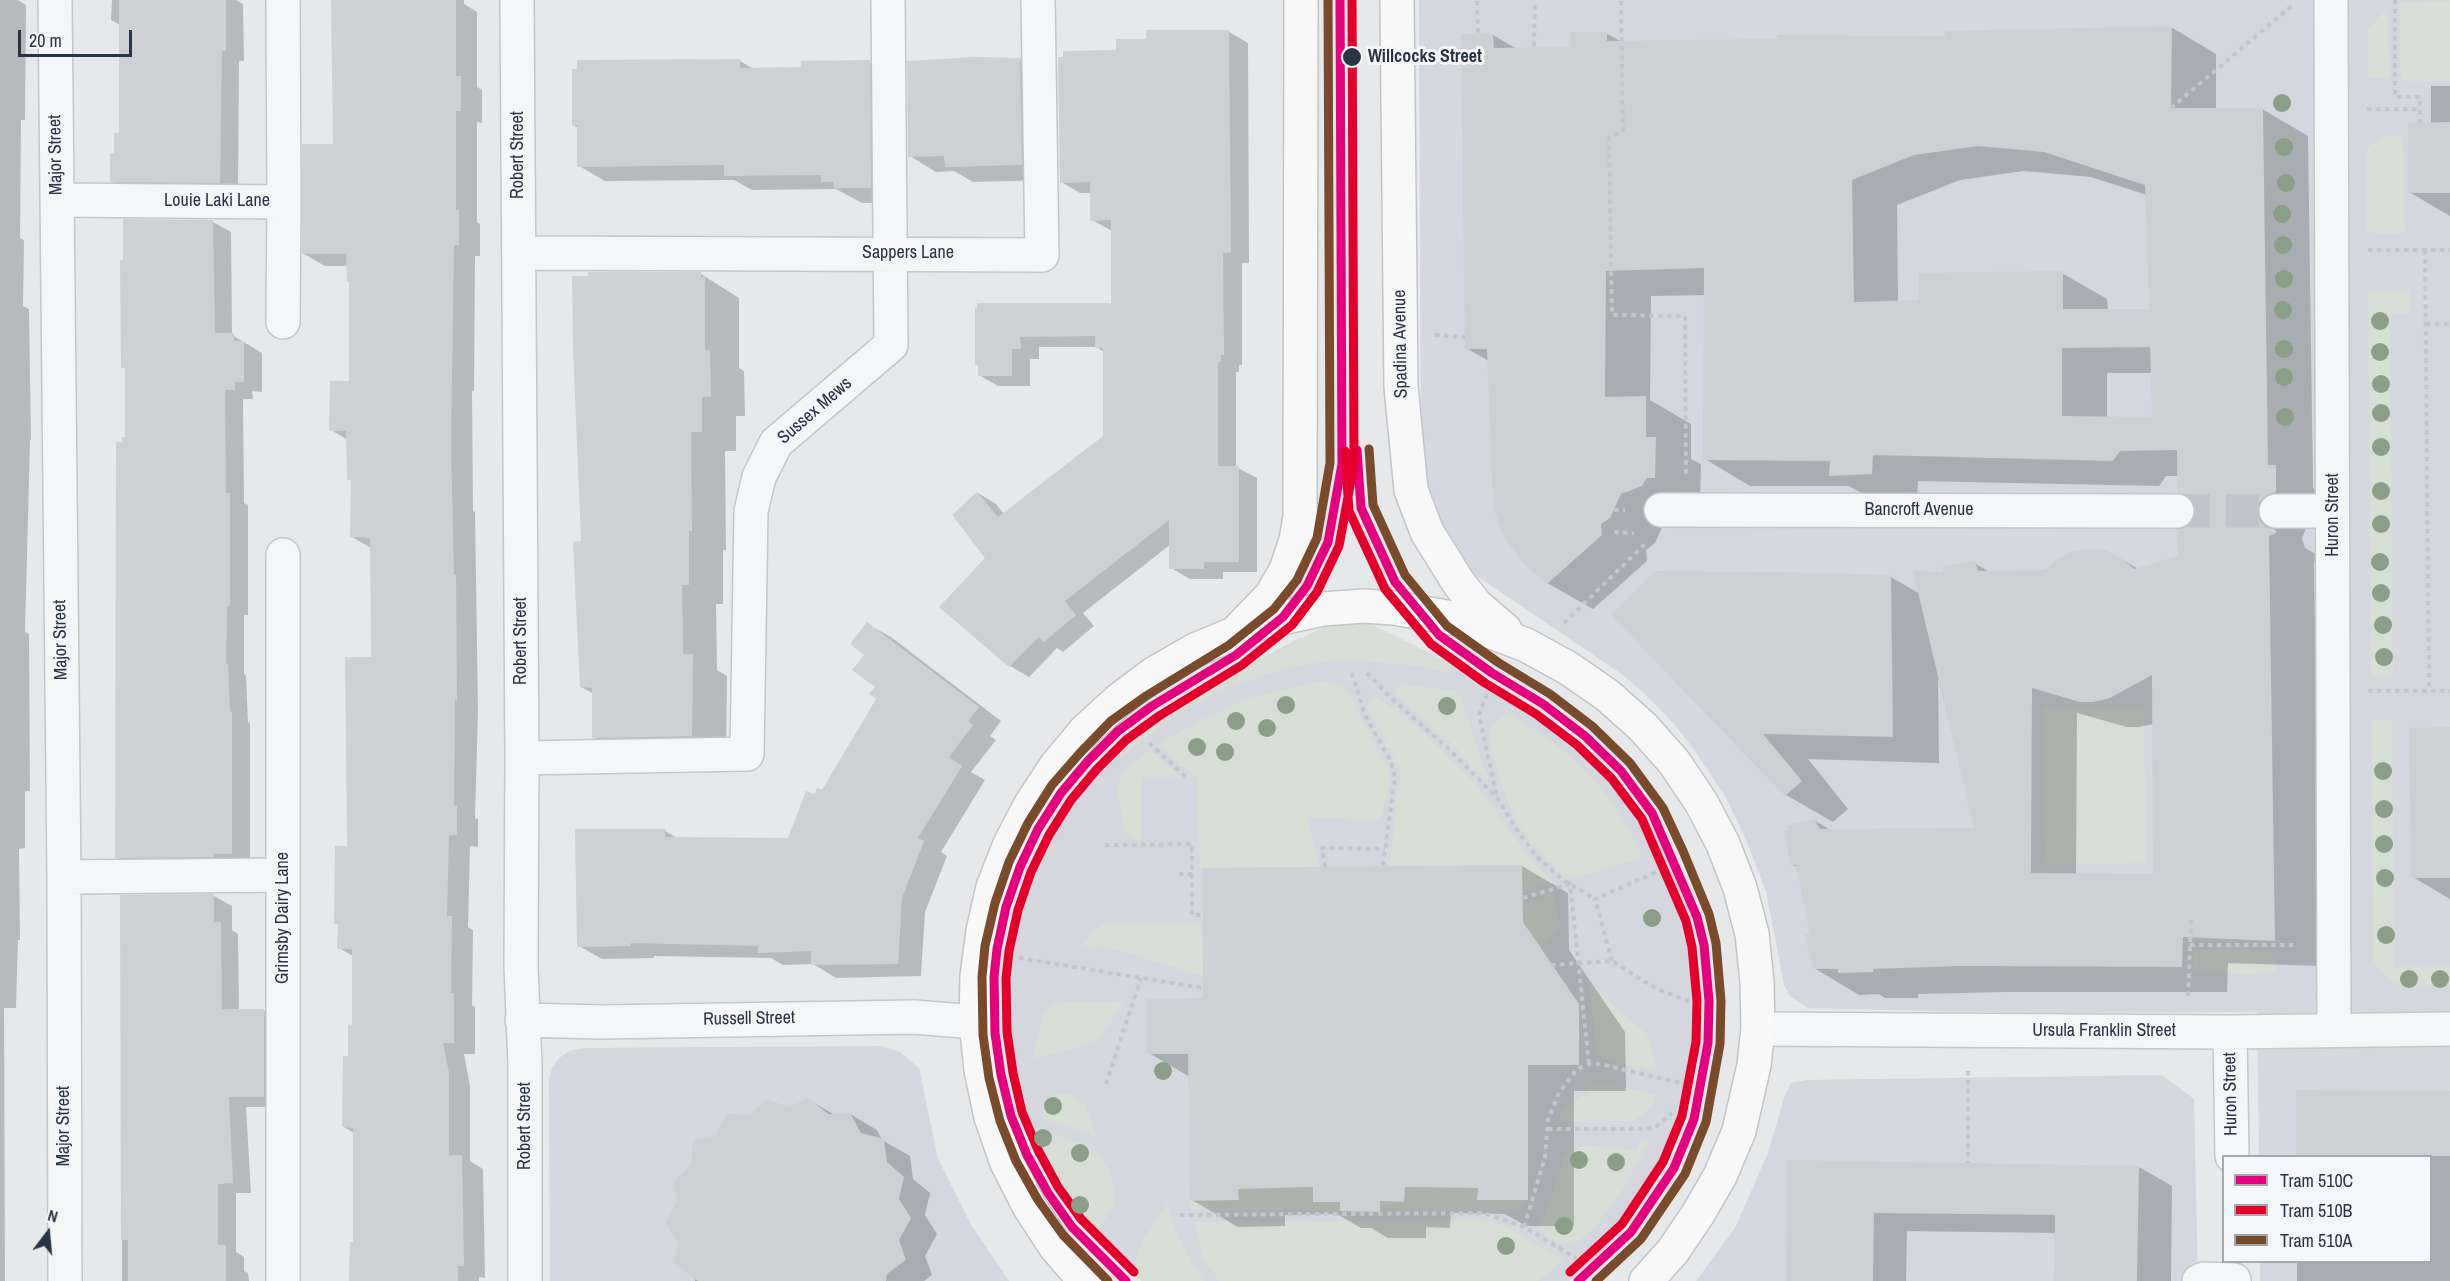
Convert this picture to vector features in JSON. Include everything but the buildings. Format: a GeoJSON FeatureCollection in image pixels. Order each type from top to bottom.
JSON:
{"type":"FeatureCollection","features":[{"type":"Feature","properties":{"kind":"main road"},"geometry":{"type":"LineString","coordinates":[[1237,632],[1272,596],[1286,570],[1296,540],[1300,517],[1301,0]]}},
{"type":"Feature","properties":{"kind":"main road","name":"Spadina Avenue"},"geometry":{"type":"LineString","coordinates":[[1396,0],[1401,387],[1411,490],[1427,532],[1458,582],[1476,605],[1526,645]]}},
{"type":"Feature","properties":{"kind":"main road"},"geometry":{"type":"LineString","coordinates":[[1085,1281],[1056,1246],[1029,1206],[1007,1163],[992,1118],[981,1070],[976,1022],[976,976],[993,887],[1010,844],[1031,804],[1056,766],[1086,731],[1128,693],[1155,673],[1195,650],[1237,632],[1283,617],[1323,609],[1364,606],[1394,608],[1458,619],[1526,645],[1568,668],[1607,695],[1643,727],[1701,802],[1724,844],[1740,888],[1749,923],[1757,982],[1758,1029],[1747,1100],[1738,1131],[1720,1176],[1673,1251],[1646,1281]]}},
{"type":"Feature","properties":{"kind":"street","name":"Major Street"},"geometry":{"type":"LineString","coordinates":[[55,0],[64,877],[65,1281]]}},
{"type":"Feature","properties":{"kind":"street","name":"Louie Laki Lane"},"geometry":{"type":"LineString","coordinates":[[57,200],[284,202],[283,0]]}},
{"type":"Feature","properties":{"kind":"street","name":"Robert Street"},"geometry":{"type":"LineString","coordinates":[[517,0],[525,1281]]}},
{"type":"Feature","properties":{"kind":"street","name":"Sussex Mews"},"geometry":{"type":"LineString","coordinates":[[522,758],[747,754],[751,511],[759,477],[776,443],[891,345],[888,0]]}},
{"type":"Feature","properties":{"kind":"street","name":"Sappers Lane"},"geometry":{"type":"LineString","coordinates":[[519,253],[1042,255],[1038,0]]}},
{"type":"Feature","properties":{"kind":"street","name":"Huron Street"},"geometry":{"type":"LineString","coordinates":[[2331,0],[2334,1030]]}},
{"type":"Feature","properties":{"kind":"street"},"geometry":{"type":"LineString","coordinates":[[283,322],[284,202]]}},
{"type":"Feature","properties":{"kind":"street","name":"Bancroft Avenue"},"geometry":{"type":"LineString","coordinates":[[1674,510],[2177,511]]}},
{"type":"Feature","properties":{"kind":"street"},"geometry":{"type":"LineString","coordinates":[[2276,511],[2332,511]]}},
{"type":"Feature","properties":{"kind":"street","name":"Grimsby Dairy Lane"},"geometry":{"type":"LineString","coordinates":[[283,555],[283,1281]]}},
{"type":"Feature","properties":{"kind":"street"},"geometry":{"type":"LineString","coordinates":[[64,877],[283,875]]}},
{"type":"Feature","properties":{"kind":"street","name":"Russell Street"},"geometry":{"type":"LineString","coordinates":[[522,1020],[602,1022],[914,1017],[976,1022]]}},
{"type":"Feature","properties":{"kind":"street","name":"Ursula Franklin Street"},"geometry":{"type":"LineString","coordinates":[[1758,1029],[2230,1032],[2450,1029]]}},
{"type":"Feature","properties":{"kind":"street","name":"Huron Street"},"geometry":{"type":"LineString","coordinates":[[2230,1032],[2232,1155]]}},
{"type":"Feature","properties":{"kind":"street"},"geometry":{"type":"LineString","coordinates":[[2199,1281],[2234,1274]]}},
{"type":"Feature","properties":{"kind":"path"},"geometry":{"type":"LineString","coordinates":[[2171,108],[2300,0]]}},
{"type":"Feature","properties":{"kind":"path"},"geometry":{"type":"LineString","coordinates":[[2395,0],[2395,97],[2420,97],[2420,123]]}},
{"type":"Feature","properties":{"kind":"path"},"geometry":{"type":"LineString","coordinates":[[1477,1],[1478,34]]}},
{"type":"Feature","properties":{"kind":"path"},"geometry":{"type":"LineString","coordinates":[[1534,46],[1535,1]]}},
{"type":"Feature","properties":{"kind":"path"},"geometry":{"type":"LineString","coordinates":[[1564,623],[1674,510],[1685,315],[1612,315],[1609,138],[1623,130],[1621,2]]}},
{"type":"Feature","properties":{"kind":"path"},"geometry":{"type":"LineString","coordinates":[[2366,109],[2419,110]]}},
{"type":"Feature","properties":{"kind":"path"},"geometry":{"type":"LineString","coordinates":[[2367,250],[2450,250]]}},
{"type":"Feature","properties":{"kind":"path"},"geometry":{"type":"LineString","coordinates":[[2425,250],[2429,691]]}},
{"type":"Feature","properties":{"kind":"path"},"geometry":{"type":"LineString","coordinates":[[2426,324],[2450,324]]}},
{"type":"Feature","properties":{"kind":"path"},"geometry":{"type":"LineString","coordinates":[[1436,335],[1465,337]]}},
{"type":"Feature","properties":{"kind":"path"},"geometry":{"type":"LineString","coordinates":[[1352,673],[1365,715],[1390,762],[1395,778],[1383,866]]}},
{"type":"Feature","properties":{"kind":"path"},"geometry":{"type":"LineString","coordinates":[[1367,673],[1391,698],[1450,750],[1497,798],[1520,835],[1538,858],[1570,884],[1595,899],[1612,961]]}},
{"type":"Feature","properties":{"kind":"path"},"geometry":{"type":"LineString","coordinates":[[2368,692],[2450,691]]}},
{"type":"Feature","properties":{"kind":"path"},"geometry":{"type":"LineString","coordinates":[[1487,694],[1479,715],[1497,798]]}},
{"type":"Feature","properties":{"kind":"path"},"geometry":{"type":"LineString","coordinates":[[1149,743],[1186,777]]}},
{"type":"Feature","properties":{"kind":"path"},"geometry":{"type":"LineString","coordinates":[[1105,844],[1192,844],[1192,915],[1202,915]]}},
{"type":"Feature","properties":{"kind":"path"},"geometry":{"type":"LineString","coordinates":[[1325,867],[1322,848],[1385,849]]}},
{"type":"Feature","properties":{"kind":"path"},"geometry":{"type":"LineString","coordinates":[[1595,899],[1663,868]]}},
{"type":"Feature","properties":{"kind":"path"},"geometry":{"type":"LineString","coordinates":[[1179,874],[1192,873]]}},
{"type":"Feature","properties":{"kind":"path"},"geometry":{"type":"LineString","coordinates":[[1522,898],[1570,884]]}},
{"type":"Feature","properties":{"kind":"path"},"geometry":{"type":"LineString","coordinates":[[1570,884],[1589,1064]]}},
{"type":"Feature","properties":{"kind":"path"},"geometry":{"type":"LineString","coordinates":[[2188,999],[2191,920]]}},
{"type":"Feature","properties":{"kind":"path"},"geometry":{"type":"LineString","coordinates":[[2190,945],[2302,945]]}},
{"type":"Feature","properties":{"kind":"path"},"geometry":{"type":"LineString","coordinates":[[1019,958],[1203,988]]}},
{"type":"Feature","properties":{"kind":"path"},"geometry":{"type":"LineString","coordinates":[[1551,965],[1612,961],[1655,988],[1690,1002]]}},
{"type":"Feature","properties":{"kind":"path"},"geometry":{"type":"LineString","coordinates":[[1106,1084],[1142,978]]}},
{"type":"Feature","properties":{"kind":"path"},"geometry":{"type":"LineString","coordinates":[[1524,1227],[1545,1157],[1548,1120],[1559,1093],[1577,1069],[1589,1064],[1600,1064],[1681,1083]]}},
{"type":"Feature","properties":{"kind":"path"},"geometry":{"type":"LineString","coordinates":[[1968,1071],[1968,1162]]}},
{"type":"Feature","properties":{"kind":"path"},"geometry":{"type":"LineString","coordinates":[[1548,1129],[1645,1129],[1655,1127],[1672,1113]]}},
{"type":"Feature","properties":{"kind":"path"},"geometry":{"type":"LineString","coordinates":[[1180,1215],[1484,1213],[1524,1227],[1576,1258]]}},
{"type":"Feature","properties":{"kind":"shaded area"},"geometry":{"type":"Polygon","coordinates":[[[1419,0],[2450,0],[2450,1281],[2260,1281],[2260,1263],[2432,1263],[2432,1155],[2259,1155],[2257,1012],[2020,1013],[1808,1008],[1790,996],[1784,985],[1766,891],[1726,798],[1695,751],[1675,725],[1623,675],[1477,576],[1454,553],[1435,517],[1421,462],[1419,0]]]}},
{"type":"Feature","properties":{"kind":"shaded area"},"geometry":{"type":"Polygon","coordinates":[[[2450,1],[2450,81],[2401,81],[2399,2],[2450,1]]]}},
{"type":"Feature","properties":{"kind":"shaded area"},"geometry":{"type":"Polygon","coordinates":[[[2387,8],[2390,77],[2368,78],[2368,29],[2387,8]]]}},
{"type":"Feature","properties":{"kind":"shaded area"},"geometry":{"type":"Polygon","coordinates":[[[2383,136],[2403,137],[2405,233],[2381,234],[2367,231],[2367,148],[2383,136]]]}},
{"type":"Feature","properties":{"kind":"shaded area"},"geometry":{"type":"Polygon","coordinates":[[[2368,291],[2410,291],[2411,314],[2390,314],[2393,677],[2371,677],[2368,291]]]}},
{"type":"Feature","properties":{"kind":"shaded area"},"geometry":{"type":"Polygon","coordinates":[[[1356,621],[1368,623],[1451,664],[1452,673],[1419,666],[1340,659],[1282,669],[1217,693],[1172,717],[1120,758],[1120,745],[1171,707],[1328,625],[1356,621]]]}},
{"type":"Feature","properties":{"kind":"shaded area"},"geometry":{"type":"Polygon","coordinates":[[[1368,623],[1508,691],[1537,709],[1590,752],[1619,781],[1647,818],[1670,860],[1688,905],[1698,959],[1701,1012],[1698,1055],[1690,1098],[1676,1139],[1657,1179],[1633,1216],[1605,1249],[1569,1281],[1142,1281],[1097,1243],[1070,1210],[1047,1174],[1029,1135],[1016,1094],[1008,1052],[1005,1009],[1008,966],[1016,924],[1029,883],[1043,843],[1067,806],[1092,773],[1120,745],[1171,707],[1298,639],[1368,623]]]}},
{"type":"Feature","properties":{"kind":"shaded area"},"geometry":{"type":"Polygon","coordinates":[[[1323,681],[1342,686],[1353,700],[1389,772],[1390,780],[1381,820],[1307,818],[1319,867],[1199,868],[1197,777],[1172,759],[1159,744],[1197,722],[1252,697],[1323,681]]]}},
{"type":"Feature","properties":{"kind":"shaded area"},"geometry":{"type":"Polygon","coordinates":[[[1403,684],[1455,691],[1461,697],[1489,783],[1451,743],[1395,694],[1396,687],[1403,684]]]}},
{"type":"Feature","properties":{"kind":"shaded area"},"geometry":{"type":"Polygon","coordinates":[[[1371,698],[1379,698],[1425,733],[1476,784],[1528,856],[1554,883],[1522,892],[1522,865],[1389,866],[1400,780],[1397,764],[1367,706],[1371,698]]]}},
{"type":"Feature","properties":{"kind":"shaded area"},"geometry":{"type":"Polygon","coordinates":[[[2144,707],[2146,863],[2045,864],[2043,708],[2144,707]]]}},
{"type":"Feature","properties":{"kind":"shaded area"},"geometry":{"type":"Polygon","coordinates":[[[1504,716],[1514,716],[1551,740],[1592,777],[1616,807],[1644,858],[1572,878],[1548,860],[1524,834],[1508,803],[1498,773],[1489,738],[1493,724],[1504,716]]]}},
{"type":"Feature","properties":{"kind":"shaded area"},"geometry":{"type":"Polygon","coordinates":[[[2372,720],[2392,721],[2394,967],[2450,967],[2450,985],[2401,985],[2390,981],[2373,961],[2372,720]]]}},
{"type":"Feature","properties":{"kind":"shaded area"},"geometry":{"type":"Polygon","coordinates":[[[1151,750],[1181,777],[1141,777],[1141,840],[1137,841],[1126,834],[1117,788],[1120,777],[1131,764],[1151,750]]]}},
{"type":"Feature","properties":{"kind":"shaded area"},"geometry":{"type":"Polygon","coordinates":[[[1553,894],[1560,923],[1558,931],[1540,947],[1523,922],[1523,903],[1553,894]]]}},
{"type":"Feature","properties":{"kind":"shaded area"},"geometry":{"type":"Polygon","coordinates":[[[1106,923],[1202,923],[1203,976],[1107,947],[1080,948],[1092,932],[1106,923]]]}},
{"type":"Feature","properties":{"kind":"shaded area"},"geometry":{"type":"Polygon","coordinates":[[[2193,950],[2271,950],[2277,970],[2250,975],[2193,971],[2193,950]]]}},
{"type":"Feature","properties":{"kind":"shaded area"},"geometry":{"type":"Polygon","coordinates":[[[1589,983],[1647,1034],[1658,1070],[1614,1063],[1600,1056],[1596,1049],[1589,983]]]}},
{"type":"Feature","properties":{"kind":"shaded area"},"geometry":{"type":"Polygon","coordinates":[[[1125,1001],[1098,1041],[1032,1060],[1043,1014],[1053,1003],[1125,1001]]]}},
{"type":"Feature","properties":{"kind":"shaded area"},"geometry":{"type":"Polygon","coordinates":[[[881,1046],[900,1052],[919,1068],[938,1159],[970,1223],[1009,1281],[550,1281],[549,1080],[552,1068],[558,1059],[569,1051],[583,1048],[881,1046]]]}},
{"type":"Feature","properties":{"kind":"shaded area"},"geometry":{"type":"Polygon","coordinates":[[[2162,1075],[2194,1099],[2198,1281],[1696,1281],[1735,1228],[1768,1153],[1785,1095],[1791,1083],[1806,1080],[2162,1075]]]}},
{"type":"Feature","properties":{"kind":"shaded area"},"geometry":{"type":"Polygon","coordinates":[[[1607,1084],[1657,1095],[1650,1108],[1634,1121],[1557,1122],[1563,1108],[1572,1105],[1591,1085],[1607,1084]]]}},
{"type":"Feature","properties":{"kind":"shaded area"},"geometry":{"type":"Polygon","coordinates":[[[1069,1093],[1085,1105],[1097,1137],[1041,1117],[1043,1105],[1056,1094],[1069,1093]]]}},
{"type":"Feature","properties":{"kind":"shaded area"},"geometry":{"type":"Polygon","coordinates":[[[1026,1124],[1088,1146],[1100,1155],[1109,1170],[1115,1194],[1114,1206],[1099,1230],[1086,1230],[1070,1210],[1047,1174],[1026,1124]]]}},
{"type":"Feature","properties":{"kind":"shaded area"},"geometry":{"type":"Polygon","coordinates":[[[1642,1140],[1650,1140],[1625,1186],[1599,1222],[1579,1241],[1569,1244],[1558,1243],[1539,1230],[1564,1158],[1571,1151],[1586,1145],[1636,1150],[1642,1140]]]}},
{"type":"Feature","properties":{"kind":"shaded area"},"geometry":{"type":"Polygon","coordinates":[[[1313,1187],[1340,1202],[1340,1211],[1190,1209],[1190,1201],[1238,1200],[1238,1189],[1313,1187]]]}},
{"type":"Feature","properties":{"kind":"shaded area"},"geometry":{"type":"Polygon","coordinates":[[[1405,1187],[1478,1188],[1478,1200],[1528,1200],[1518,1210],[1380,1212],[1380,1201],[1404,1201],[1405,1187]]]}},
{"type":"Feature","properties":{"kind":"shaded area"},"geometry":{"type":"Polygon","coordinates":[[[1168,1203],[1176,1231],[1204,1281],[1142,1281],[1137,1278],[1135,1266],[1137,1253],[1145,1236],[1168,1203]]]}},
{"type":"Feature","properties":{"kind":"shaded area"},"geometry":{"type":"Polygon","coordinates":[[[1481,1220],[1503,1225],[1564,1260],[1538,1281],[1219,1281],[1203,1258],[1194,1222],[1481,1220]]]}},
{"type":"Feature","properties":{"kind":"tunnel"},"geometry":{"type":"LineString","coordinates":[[2177,511],[2276,511]]}},
{"type":"Feature","properties":{"kind":"tram line","name":"510A"},"geometry":{"type":"LineString","coordinates":[[1108,1281],[1063,1235],[1038,1200],[1016,1161],[1000,1121],[989,1078],[983,1035],[982,977],[985,946],[995,903],[1009,862],[1028,823],[1052,785],[1111,721],[1146,696],[1229,645],[1274,609],[1297,580],[1317,538],[1330,463],[1328,0]]}},
{"type":"Feature","properties":{"kind":"tram line","name":"510C"},"geometry":{"type":"LineString","coordinates":[[1126,1281],[1072,1227],[1048,1193],[1027,1155],[1011,1116],[1001,1075],[995,1033],[994,977],[997,949],[1006,907],[1020,867],[1038,829],[1061,793],[1118,731],[1152,706],[1236,655],[1283,617],[1307,586],[1328,542],[1342,464],[1340,0]]}},
{"type":"Feature","properties":{"kind":"tram line","name":"510B"},"geometry":{"type":"LineString","coordinates":[[1134,1272],[1081,1219],[1058,1187],[1038,1150],[1022,1112],[1007,1032],[1006,978],[1009,951],[1018,910],[1031,872],[1049,835],[1071,800],[1126,740],[1159,716],[1242,665],[1292,625],[1317,592],[1339,546],[1354,464],[1352,0]]}},
{"type":"Feature","properties":{"kind":"tram line","name":"510A"},"geometry":{"type":"LineString","coordinates":[[1369,449],[1373,505],[1405,575],[1447,626],[1499,663],[1550,694],[1592,726],[1630,763],[1663,808],[1709,914],[1716,943],[1721,1001],[1720,1044],[1706,1122],[1685,1174],[1641,1239],[1596,1281]]}},
{"type":"Feature","properties":{"kind":"tram line","name":"510C"},"geometry":{"type":"LineString","coordinates":[[1357,450],[1361,508],[1395,582],[1439,635],[1492,673],[1543,704],[1585,736],[1621,771],[1652,813],[1697,917],[1704,945],[1709,1001],[1708,1043],[1694,1119],[1674,1168],[1631,1232],[1578,1281]]}},
{"type":"Feature","properties":{"kind":"tram line","name":"510B"},"geometry":{"type":"LineString","coordinates":[[1345,451],[1349,511],[1385,589],[1431,644],[1485,683],[1536,714],[1577,745],[1612,779],[1642,819],[1686,921],[1692,947],[1697,1001],[1696,1042],[1682,1116],[1663,1162],[1622,1224],[1570,1272]]}},
{"type":"Feature","properties":{"kind":"place","name":"Willcocks Street"},"geometry":{"type":"Point","coordinates":[1352,57]}}]}
